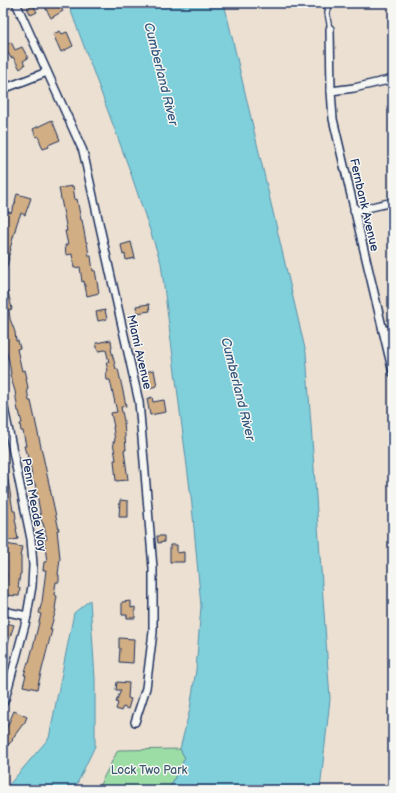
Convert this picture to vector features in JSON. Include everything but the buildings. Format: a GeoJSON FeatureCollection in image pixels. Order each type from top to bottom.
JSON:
{"type":"FeatureCollection","features":[{"type":"Feature","properties":{"kind":"street","name":"Miami Avenue"},"geometry":{"type":"LineString","coordinates":[[16,3],[83,151],[139,402],[153,568],[153,632],[146,688],[135,722]]}},
{"type":"Feature","properties":{"kind":"street","name":"Fernbank Avenue"},"geometry":{"type":"LineString","coordinates":[[330,29],[333,119],[393,373]]}},
{"type":"Feature","properties":{"kind":"street"},"geometry":{"type":"LineString","coordinates":[[3,89],[47,72]]}},
{"type":"Feature","properties":{"kind":"street"},"geometry":{"type":"LineString","coordinates":[[331,91],[354,88],[393,79]]}},
{"type":"Feature","properties":{"kind":"street"},"geometry":{"type":"LineString","coordinates":[[354,211],[393,202]]}},
{"type":"Feature","properties":{"kind":"street"},"geometry":{"type":"LineString","coordinates":[[383,331],[393,329]]}},
{"type":"Feature","properties":{"kind":"street","name":"Penn Meade Way"},"geometry":{"type":"LineString","coordinates":[[3,403],[31,539],[33,565],[32,586],[27,616],[6,699],[3,703]]}},
{"type":"Feature","properties":{"kind":"street"},"geometry":{"type":"LineString","coordinates":[[3,611],[27,616]]}},
{"type":"Feature","properties":{"kind":"lane"},"geometry":{"type":"LineString","coordinates":[[321,3],[329,9]]}},
{"type":"Feature","properties":{"kind":"lane"},"geometry":{"type":"LineString","coordinates":[[330,3],[327,13],[330,29]]}},
{"type":"Feature","properties":{"kind":"green space","name":"Lock Two Park"},"geometry":{"type":"Polygon","coordinates":[[[180,749],[185,758],[169,790],[97,790],[118,750],[180,749]]]}},
{"type":"Feature","properties":{"kind":"water","name":"Cumberland River"},"geometry":{"type":"Polygon","coordinates":[[[68,3],[224,3],[306,353],[330,699],[320,790],[169,790],[185,758],[180,749],[190,709],[196,670],[201,606],[192,505],[161,263],[129,168],[68,3]]]}},
{"type":"Feature","properties":{"kind":"water"},"geometry":{"type":"Polygon","coordinates":[[[90,600],[95,679],[95,746],[74,790],[3,790],[49,738],[74,613],[90,600]]]}}]}
